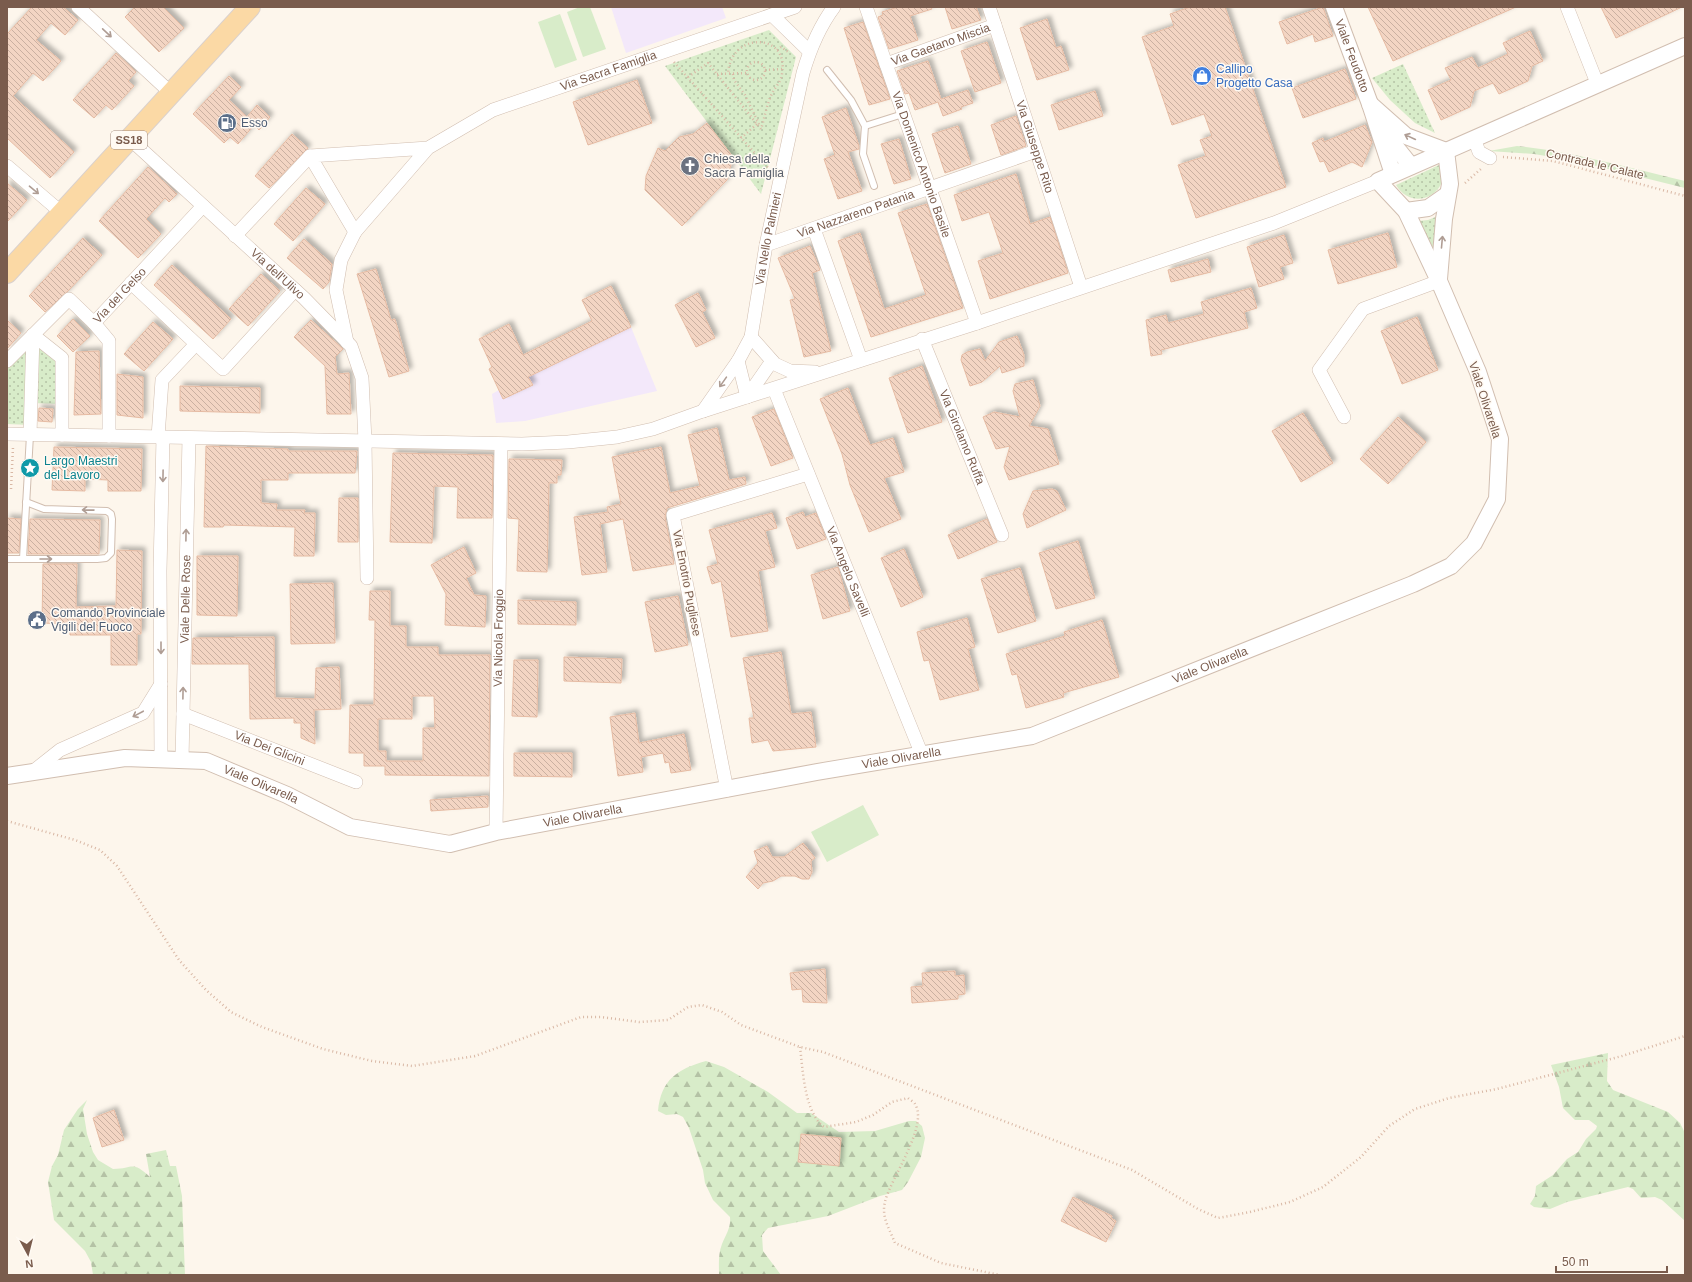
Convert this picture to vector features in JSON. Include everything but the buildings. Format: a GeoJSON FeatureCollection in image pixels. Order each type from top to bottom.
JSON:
{"type":"FeatureCollection","features":[{"type":"Feature","properties":{"kind":"main road","name":"SS18"},"geometry":{"type":"LineString","coordinates":[[7,273],[250,7]]}},
{"type":"Feature","properties":{"kind":"street"},"geometry":{"type":"LineString","coordinates":[[78,7],[171,93]]}},
{"type":"Feature","properties":{"kind":"street","name":"Via Sacra Famiglia"},"geometry":{"type":"LineString","coordinates":[[347,342],[336,290],[341,260],[355,232],[428,148],[493,110],[795,7]]}},
{"type":"Feature","properties":{"kind":"street","name":"Via Nello Palmieri"},"geometry":{"type":"LineString","coordinates":[[703,411],[738,361],[751,337],[766,245],[809,51],[825,19],[834,7]]}},
{"type":"Feature","properties":{"kind":"street","name":"Via Domenico Antonio Basile"},"geometry":{"type":"LineString","coordinates":[[866,7],[977,323]]}},
{"type":"Feature","properties":{"kind":"street","name":"Via Giuseppe Rito"},"geometry":{"type":"LineString","coordinates":[[989,7],[1081,287]]}},
{"type":"Feature","properties":{"kind":"street","name":"Viale Feudotto"},"geometry":{"type":"LineString","coordinates":[[1334,7],[1370,104],[1393,174]]}},
{"type":"Feature","properties":{"kind":"street"},"geometry":{"type":"LineString","coordinates":[[1567,7],[1596,84]]}},
{"type":"Feature","properties":{"kind":"street"},"geometry":{"type":"LineString","coordinates":[[772,15],[809,51]]}},
{"type":"Feature","properties":{"kind":"street","name":"Via Gaetano Miscia"},"geometry":{"type":"LineString","coordinates":[[886,64],[995,24]]}},
{"type":"Feature","properties":{"kind":"street"},"geometry":{"type":"LineString","coordinates":[[10,434],[501,444],[568,442],[618,437],[653,429],[703,411],[823,373],[922,339],[977,323],[1274,223],[1378,181],[1685,46]]}},
{"type":"Feature","properties":{"kind":"street"},"geometry":{"type":"LineString","coordinates":[[1370,104],[1406,136],[1446,150]]}},
{"type":"Feature","properties":{"kind":"street"},"geometry":{"type":"LineString","coordinates":[[1375,120],[1411,166]]}},
{"type":"Feature","properties":{"kind":"street"},"geometry":{"type":"LineString","coordinates":[[1474,138],[1479,152],[1490,158]]}},
{"type":"Feature","properties":{"kind":"street","name":"Via dell'Ulivo"},"geometry":{"type":"LineString","coordinates":[[130,139],[295,290],[351,346],[362,378],[365,441],[367,578]]}},
{"type":"Feature","properties":{"kind":"street","name":"Via Sacra Famiglia"},"geometry":{"type":"LineString","coordinates":[[310,156],[428,148]]}},
{"type":"Feature","properties":{"kind":"street"},"geometry":{"type":"LineString","coordinates":[[1344,417],[1319,370],[1363,309],[1438,280],[1450,184],[1446,150]]}},
{"type":"Feature","properties":{"kind":"street","name":"Via Nazzareno Patania"},"geometry":{"type":"LineString","coordinates":[[766,245],[930,190],[1036,151]]}},
{"type":"Feature","properties":{"kind":"street"},"geometry":{"type":"LineString","coordinates":[[235,236],[310,156],[355,232]]}},
{"type":"Feature","properties":{"kind":"street"},"geometry":{"type":"LineString","coordinates":[[7,166],[62,213]]}},
{"type":"Feature","properties":{"kind":"street","name":"Viale Olivarella"},"geometry":{"type":"LineString","coordinates":[[7,776],[125,758],[206,761],[287,795],[350,827],[450,844],[496,832],[817,772],[1032,736],[1322,622],[1413,584],[1451,566],[1474,544],[1497,499],[1500,439],[1478,372],[1406,211],[1378,181]]}},
{"type":"Feature","properties":{"kind":"street"},"geometry":{"type":"LineString","coordinates":[[1406,211],[1428,208],[1448,198]]}},
{"type":"Feature","properties":{"kind":"street","name":"Via del Gelso"},"geometry":{"type":"LineString","coordinates":[[7,361],[69,299],[94,323],[203,206]]}},
{"type":"Feature","properties":{"kind":"street"},"geometry":{"type":"LineString","coordinates":[[814,229],[861,360]]}},
{"type":"Feature","properties":{"kind":"street"},"geometry":{"type":"LineString","coordinates":[[131,283],[222,368],[295,290]]}},
{"type":"Feature","properties":{"kind":"street"},"geometry":{"type":"LineString","coordinates":[[94,323],[109,341],[109,436]]}},
{"type":"Feature","properties":{"kind":"street"},"geometry":{"type":"LineString","coordinates":[[30,435],[33,335]]}},
{"type":"Feature","properties":{"kind":"street"},"geometry":{"type":"LineString","coordinates":[[33,335],[62,358],[62,435]]}},
{"type":"Feature","properties":{"kind":"street"},"geometry":{"type":"LineString","coordinates":[[751,337],[772,361],[790,371],[823,373]]}},
{"type":"Feature","properties":{"kind":"street","name":"Via Girolamo Ruffa"},"geometry":{"type":"LineString","coordinates":[[922,339],[1002,535]]}},
{"type":"Feature","properties":{"kind":"street","name":"Viale Delle Rose"},"geometry":{"type":"LineString","coordinates":[[161,760],[160,571],[162,380],[196,344]]}},
{"type":"Feature","properties":{"kind":"street"},"geometry":{"type":"LineString","coordinates":[[738,361],[746,397]]}},
{"type":"Feature","properties":{"kind":"street"},"geometry":{"type":"LineString","coordinates":[[746,397],[772,361]]}},
{"type":"Feature","properties":{"kind":"street","name":"Via Angelo Savelli"},"geometry":{"type":"LineString","coordinates":[[774,389],[922,755]]}},
{"type":"Feature","properties":{"kind":"street","name":"Viale Delle Rose"},"geometry":{"type":"LineString","coordinates":[[182,760],[189,438]]}},
{"type":"Feature","properties":{"kind":"street","name":"Via Nicola Froggio"},"geometry":{"type":"LineString","coordinates":[[496,832],[501,444]]}},
{"type":"Feature","properties":{"kind":"street","name":"Via Enotrio Pugliese"},"geometry":{"type":"LineString","coordinates":[[727,790],[674,514],[808,474]]}},
{"type":"Feature","properties":{"kind":"street"},"geometry":{"type":"LineString","coordinates":[[30,773],[60,750],[142,713],[161,684]]}},
{"type":"Feature","properties":{"kind":"street","name":"Via Dei Glicini"},"geometry":{"type":"LineString","coordinates":[[183,714],[356,782]]}},
{"type":"Feature","properties":{"kind":"lane"},"geometry":{"type":"LineString","coordinates":[[827,70],[851,100],[865,126],[863,154],[874,186]]}},
{"type":"Feature","properties":{"kind":"lane"},"geometry":{"type":"LineString","coordinates":[[865,126],[903,114]]}},
{"type":"Feature","properties":{"kind":"lane"},"geometry":{"type":"LineString","coordinates":[[23,559],[30,435]]}},
{"type":"Feature","properties":{"kind":"lane"},"geometry":{"type":"LineString","coordinates":[[7,560],[106,558],[111,553],[112,519],[111,514],[107,511],[44,509],[26,502]]}},
{"type":"Feature","properties":{"kind":"path"},"geometry":{"type":"LineString","coordinates":[[728,74],[729,65],[733,56],[745,45],[758,42],[774,47],[780,53],[782,75],[779,84],[773,91],[761,128]]}},
{"type":"Feature","properties":{"kind":"path"},"geometry":{"type":"LineString","coordinates":[[777,50],[781,47]]}},
{"type":"Feature","properties":{"kind":"path"},"geometry":{"type":"LineString","coordinates":[[665,51],[780,181]]}},
{"type":"Feature","properties":{"kind":"path"},"geometry":{"type":"LineString","coordinates":[[755,62],[761,63],[765,70],[764,76],[759,79],[751,78],[748,73],[748,67],[755,62]]}},
{"type":"Feature","properties":{"kind":"path"},"geometry":{"type":"LineString","coordinates":[[688,77],[708,63],[761,128]]}},
{"type":"Feature","properties":{"kind":"path"},"geometry":{"type":"LineString","coordinates":[[765,70],[782,69]]}},
{"type":"Feature","properties":{"kind":"path"},"geometry":{"type":"LineString","coordinates":[[717,74],[748,73]]}},
{"type":"Feature","properties":{"kind":"path"},"geometry":{"type":"LineString","coordinates":[[733,74],[734,80],[745,95],[761,128]]}},
{"type":"Feature","properties":{"kind":"path"},"geometry":{"type":"LineString","coordinates":[[741,138],[757,124]]}},
{"type":"Feature","properties":{"kind":"path","name":"Contrada le Calate"},"geometry":{"type":"LineString","coordinates":[[1490,158],[1502,157],[1553,161],[1685,196]]}},
{"type":"Feature","properties":{"kind":"path"},"geometry":{"type":"LineString","coordinates":[[1448,198],[1490,158]]}},
{"type":"Feature","properties":{"kind":"path"},"geometry":{"type":"LineString","coordinates":[[10,434],[11,489]]}},
{"type":"Feature","properties":{"kind":"path"},"geometry":{"type":"LineString","coordinates":[[7,821],[75,840],[100,850],[117,866],[178,960],[206,990],[231,1012],[262,1027],[323,1049],[372,1061],[412,1066],[475,1056],[581,1017],[601,1017],[639,1022],[668,1020],[688,1007],[702,1005],[722,1012],[741,1024],[800,1047],[823,1052],[1132,1170],[1198,1209],[1218,1218],[1290,1202],[1323,1186],[1361,1157],[1389,1126],[1415,1109],[1449,1098],[1497,1089],[1622,1056],[1685,1036]]}},
{"type":"Feature","properties":{"kind":"path"},"geometry":{"type":"LineString","coordinates":[[800,1047],[809,1102],[819,1123],[824,1127],[856,1122],[873,1115],[892,1102],[908,1098],[915,1103],[918,1114],[910,1149],[891,1183],[884,1203],[884,1217],[895,1244],[941,1263],[1000,1275]]}},
{"type":"Feature","properties":{"kind":"shaded area"},"geometry":{"type":"Polygon","coordinates":[[[611,7],[722,7],[726,18],[626,53],[611,7]]]}},
{"type":"Feature","properties":{"kind":"shaded area"},"geometry":{"type":"Polygon","coordinates":[[[631,327],[657,391],[525,421],[496,423],[492,394],[499,390],[504,399],[532,385],[528,377],[631,327]]]}},
{"type":"Feature","properties":{"kind":"green space"},"geometry":{"type":"Polygon","coordinates":[[[580,7],[590,7],[606,49],[583,57],[567,12],[580,7]]]}},
{"type":"Feature","properties":{"kind":"green space"},"geometry":{"type":"Polygon","coordinates":[[[560,14],[577,60],[555,68],[538,22],[560,14]]]}},
{"type":"Feature","properties":{"kind":"green space"},"geometry":{"type":"Polygon","coordinates":[[[769,30],[796,57],[761,194],[665,66],[769,30]]]}},
{"type":"Feature","properties":{"kind":"green space"},"geometry":{"type":"Polygon","coordinates":[[[1403,64],[1435,133],[1415,123],[1390,100],[1372,78],[1403,64]]]}},
{"type":"Feature","properties":{"kind":"green space"},"geometry":{"type":"Polygon","coordinates":[[[1517,146],[1581,156],[1685,181],[1685,188],[1576,161],[1534,154],[1489,151],[1517,146]]]}},
{"type":"Feature","properties":{"kind":"green space"},"geometry":{"type":"Polygon","coordinates":[[[1439,165],[1443,174],[1442,182],[1437,190],[1431,195],[1422,198],[1413,198],[1404,194],[1396,185],[1439,165]]]}},
{"type":"Feature","properties":{"kind":"green space"},"geometry":{"type":"Polygon","coordinates":[[[1438,216],[1436,261],[1418,221],[1428,220],[1438,216]]]}},
{"type":"Feature","properties":{"kind":"green space"},"geometry":{"type":"Polygon","coordinates":[[[33,335],[62,358],[62,404],[31,403],[30,425],[7,424],[7,361],[33,335]]]}},
{"type":"Feature","properties":{"kind":"green space"},"geometry":{"type":"Polygon","coordinates":[[[863,805],[879,835],[827,862],[811,832],[863,805]]]}},
{"type":"Feature","properties":{"kind":"green space"},"geometry":{"type":"Polygon","coordinates":[[[1608,1053],[1607,1081],[1613,1090],[1668,1112],[1680,1123],[1685,1133],[1685,1221],[1662,1200],[1655,1197],[1641,1198],[1633,1189],[1628,1187],[1567,1202],[1550,1209],[1534,1207],[1530,1204],[1535,1196],[1536,1186],[1553,1175],[1567,1159],[1578,1152],[1586,1139],[1597,1126],[1589,1120],[1575,1120],[1563,1108],[1559,1087],[1551,1065],[1608,1053]]]}},
{"type":"Feature","properties":{"kind":"green space"},"geometry":{"type":"Polygon","coordinates":[[[706,1061],[724,1067],[768,1092],[797,1113],[811,1113],[839,1132],[875,1131],[909,1121],[916,1121],[922,1126],[925,1138],[921,1157],[908,1182],[902,1190],[880,1196],[828,1216],[768,1228],[762,1235],[763,1251],[781,1275],[719,1275],[720,1252],[729,1228],[730,1217],[713,1200],[705,1183],[703,1170],[689,1128],[683,1117],[677,1114],[666,1115],[658,1111],[663,1091],[672,1077],[687,1068],[706,1061]]]}},
{"type":"Feature","properties":{"kind":"green space"},"geometry":{"type":"Polygon","coordinates":[[[87,1100],[83,1109],[87,1134],[93,1152],[98,1160],[113,1169],[135,1167],[150,1177],[146,1154],[166,1150],[170,1166],[176,1166],[182,1196],[185,1275],[93,1275],[91,1262],[85,1251],[54,1220],[48,1182],[52,1166],[58,1155],[64,1130],[78,1109],[87,1100]]]}},
{"type":"Feature","properties":{"kind":"place","name":"Callipo Progetto Casa"},"geometry":{"type":"Point","coordinates":[1202,76]}},
{"type":"Feature","properties":{"kind":"place","name":"Esso"},"geometry":{"type":"Point","coordinates":[227,123]}},
{"type":"Feature","properties":{"kind":"place","name":"Chiesa della Sacra Famiglia"},"geometry":{"type":"Point","coordinates":[690,166]}},
{"type":"Feature","properties":{"kind":"place","name":"Largo Maestri del Lavoro"},"geometry":{"type":"Point","coordinates":[30,468]}},
{"type":"Feature","properties":{"kind":"place","name":"Comando Provinciale Vigili del Fuoco"},"geometry":{"type":"Point","coordinates":[37,620]}}]}
